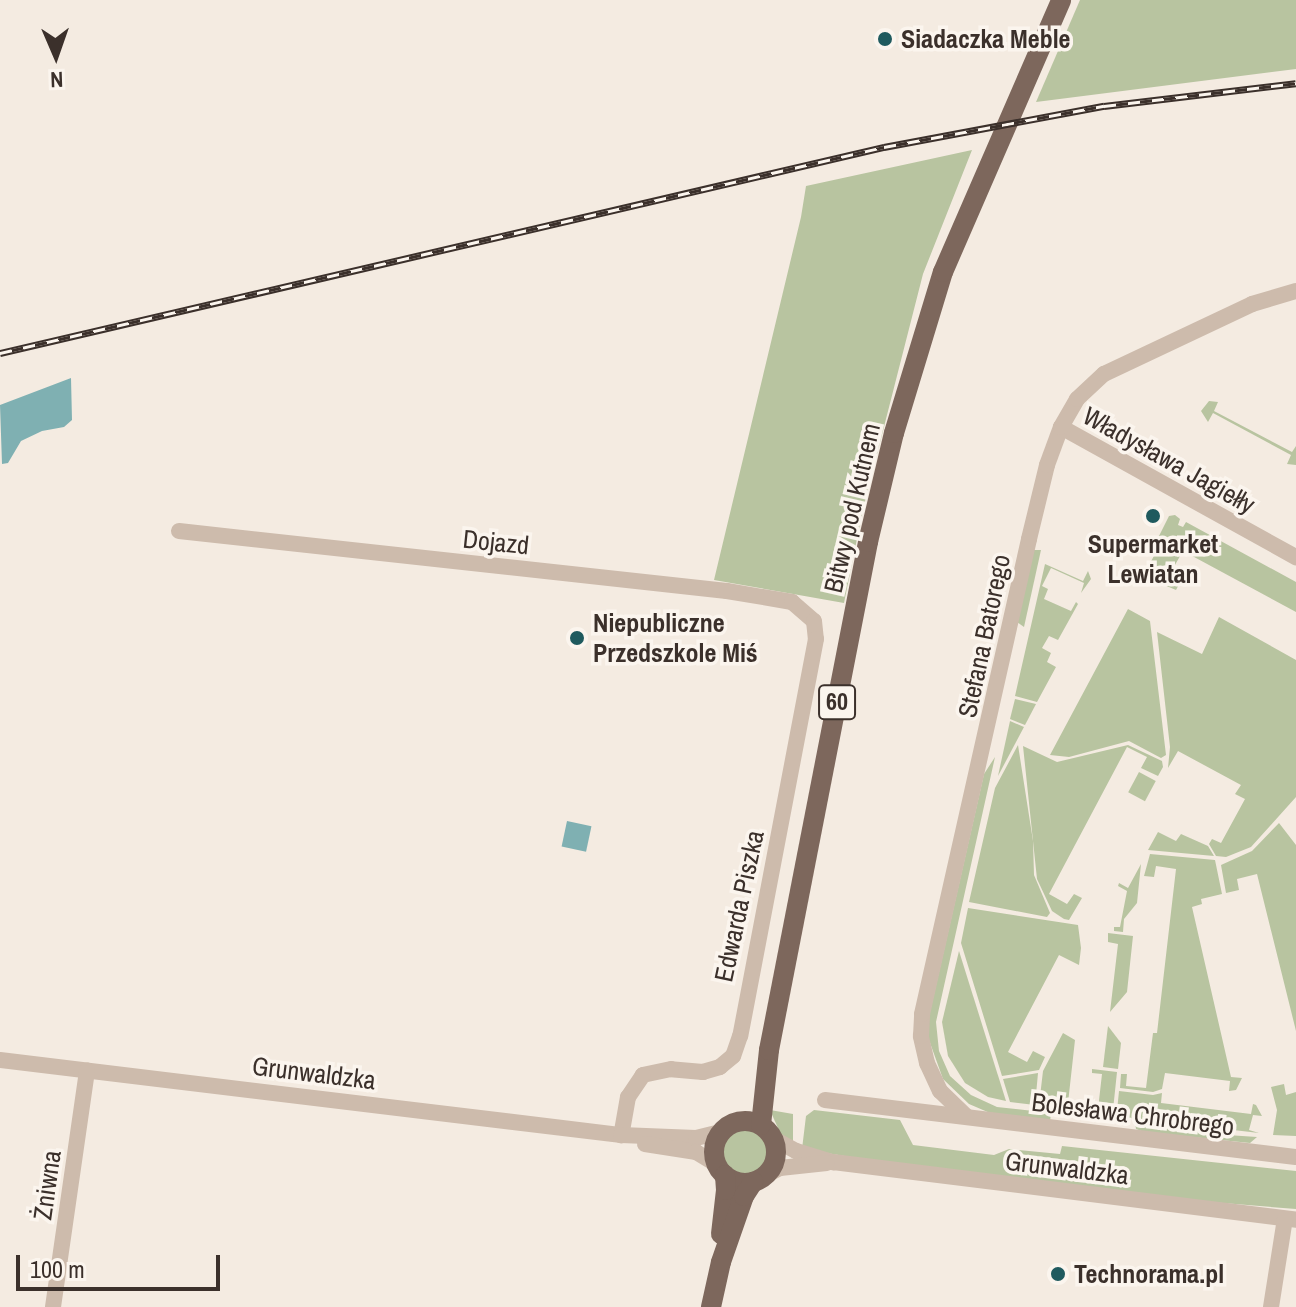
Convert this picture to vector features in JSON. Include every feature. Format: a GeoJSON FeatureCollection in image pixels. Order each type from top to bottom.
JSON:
{"type":"FeatureCollection","features":[{"type":"Feature","properties":{"kind":"main road","name":"Bitwy pod Kutnem"},"geometry":{"type":"LineString","coordinates":[[768,1132],[769,1050],[868,542],[894,433],[949,258],[1061,0]]}},
{"type":"Feature","properties":{"kind":"main road","name":"Bitwy pod Kutnem"},"geometry":{"type":"LineString","coordinates":[[726,1128],[750,1100],[760,1066],[769,1050]]}},
{"type":"Feature","properties":{"kind":"main road"},"geometry":{"type":"LineString","coordinates":[[726,1128],[750,1121],[768,1132]]}},
{"type":"Feature","properties":{"kind":"main road","name":"60"},"geometry":{"type":"LineString","coordinates":[[721,1262],[720,1169],[714,1147],[726,1128]]}},
{"type":"Feature","properties":{"kind":"main road","name":"60"},"geometry":{"type":"LineString","coordinates":[[711,1307],[721,1262],[744,1196],[777,1155],[768,1132]]}},
{"type":"Feature","properties":{"kind":"main road"},"geometry":{"type":"LineString","coordinates":[[720,1169],[740,1183],[760,1178]]}},
{"type":"Feature","properties":{"kind":"street","name":"Stefana Batorego"},"geometry":{"type":"LineString","coordinates":[[966,1116],[940,1091],[927,1063],[921,1036],[922,1014],[1029,539],[1047,465],[1061,427],[1077,399],[1104,374],[1252,304],[1296,291]]}},
{"type":"Feature","properties":{"kind":"street","name":"Władysława Jagiełły"},"geometry":{"type":"LineString","coordinates":[[1061,427],[1296,557]]}},
{"type":"Feature","properties":{"kind":"street","name":"Dojazd"},"geometry":{"type":"LineString","coordinates":[[179,531],[727,591],[792,602],[805,609]]}},
{"type":"Feature","properties":{"kind":"street","name":"Edwarda Piszka"},"geometry":{"type":"LineString","coordinates":[[621,1135],[628,1097],[643,1075],[656,1070],[703,1072],[720,1067],[733,1056],[740,1036],[816,639],[814,621],[805,609]]}},
{"type":"Feature","properties":{"kind":"street","name":"Grunwaldzka"},"geometry":{"type":"LineString","coordinates":[[0,1060],[621,1135],[696,1138],[726,1128]]}},
{"type":"Feature","properties":{"kind":"street","name":"Żniwna"},"geometry":{"type":"LineString","coordinates":[[53,1307],[87,1070]]}},
{"type":"Feature","properties":{"kind":"street","name":"Bolesława Chrobrego"},"geometry":{"type":"LineString","coordinates":[[825,1100],[1296,1157]]}},
{"type":"Feature","properties":{"kind":"street","name":"Grunwaldzka"},"geometry":{"type":"LineString","coordinates":[[768,1132],[796,1151],[833,1162],[1291,1220]]}},
{"type":"Feature","properties":{"kind":"street","name":"Grunwaldzka"},"geometry":{"type":"LineString","coordinates":[[621,1135],[641,1143],[696,1152],[720,1169]]}},
{"type":"Feature","properties":{"kind":"street","name":"Grunwaldzka"},"geometry":{"type":"LineString","coordinates":[[760,1178],[780,1168],[833,1162]]}},
{"type":"Feature","properties":{"kind":"street"},"geometry":{"type":"LineString","coordinates":[[1271,1307],[1291,1220]]}},
{"type":"Feature","properties":{"kind":"green space"},"geometry":{"type":"Polygon","coordinates":[[[1080,0],[1296,0],[1296,69],[1036,102],[1080,0]]]}},
{"type":"Feature","properties":{"kind":"green space"},"geometry":{"type":"Polygon","coordinates":[[[972,150],[923,274],[863,509],[844,603],[714,580],[806,186],[972,150]]]}},
{"type":"Feature","properties":{"kind":"green space"},"geometry":{"type":"Polygon","coordinates":[[[1209,401],[1218,402],[1214,411],[1292,452],[1296,446],[1296,465],[1287,464],[1291,455],[1213,413],[1208,422],[1201,411],[1209,401]]]}},
{"type":"Feature","properties":{"kind":"green space"},"geometry":{"type":"Polygon","coordinates":[[[1175,515],[1180,519],[1178,525],[1183,527],[1186,522],[1296,582],[1296,612],[1183,551],[1172,570],[1183,577],[1176,590],[1143,576],[1161,543],[1157,540],[1169,516],[1175,515]]]}},
{"type":"Feature","properties":{"kind":"green space"},"geometry":{"type":"Polygon","coordinates":[[[1034,550],[1041,550],[1024,627],[1017,622],[1034,550]]]}},
{"type":"Feature","properties":{"kind":"green space"},"geometry":{"type":"Polygon","coordinates":[[[1045,564],[1083,581],[1088,571],[1091,579],[1081,593],[1084,583],[1051,568],[1042,586],[1048,589],[1044,599],[1071,611],[1076,602],[1078,604],[1058,640],[1049,636],[1042,648],[1051,653],[1047,662],[1056,667],[1037,702],[1015,696],[1045,564]]]}},
{"type":"Feature","properties":{"kind":"green space"},"geometry":{"type":"Polygon","coordinates":[[[1128,609],[1150,621],[1166,755],[1161,758],[1129,741],[1069,757],[1050,755],[1128,609]]]}},
{"type":"Feature","properties":{"kind":"green space"},"geometry":{"type":"Polygon","coordinates":[[[1219,617],[1296,660],[1296,797],[1251,847],[1226,857],[1216,856],[1209,844],[1212,839],[1221,843],[1245,799],[1235,794],[1241,785],[1178,751],[1168,768],[1170,747],[1157,632],[1202,654],[1219,617]]]}},
{"type":"Feature","properties":{"kind":"green space"},"geometry":{"type":"Polygon","coordinates":[[[1015,699],[1036,704],[1025,725],[1010,719],[1015,699]]]}},
{"type":"Feature","properties":{"kind":"green space"},"geometry":{"type":"Polygon","coordinates":[[[1010,721],[1024,727],[998,776],[1010,721]]]}},
{"type":"Feature","properties":{"kind":"green space"},"geometry":{"type":"Polygon","coordinates":[[[1018,745],[1033,841],[1034,875],[1050,913],[1047,917],[969,902],[995,788],[1018,745]]]}},
{"type":"Feature","properties":{"kind":"green space"},"geometry":{"type":"Polygon","coordinates":[[[1128,745],[1162,761],[1163,767],[1158,776],[1141,768],[1147,757],[1127,747],[1049,894],[1067,904],[1074,894],[1082,898],[1069,920],[1064,919],[1052,911],[1037,879],[1023,746],[1057,762],[1128,745]]]}},
{"type":"Feature","properties":{"kind":"green space"},"geometry":{"type":"Polygon","coordinates":[[[995,757],[936,1022],[939,1051],[950,1076],[971,1095],[997,1107],[1051,1113],[1050,1122],[990,1113],[969,1104],[943,1079],[929,1040],[929,1016],[984,774],[995,757]]]}},
{"type":"Feature","properties":{"kind":"green space"},"geometry":{"type":"Polygon","coordinates":[[[1139,772],[1156,781],[1145,801],[1128,792],[1139,772]]]}},
{"type":"Feature","properties":{"kind":"green space"},"geometry":{"type":"Polygon","coordinates":[[[1279,823],[1296,845],[1296,1031],[1257,874],[1237,879],[1239,890],[1226,893],[1221,865],[1252,851],[1279,823]]]}},
{"type":"Feature","properties":{"kind":"green space"},"geometry":{"type":"Polygon","coordinates":[[[1158,832],[1176,841],[1181,834],[1208,846],[1214,856],[1148,850],[1158,832]]]}},
{"type":"Feature","properties":{"kind":"green space"},"geometry":{"type":"Polygon","coordinates":[[[1150,854],[1215,860],[1222,894],[1201,899],[1202,904],[1192,907],[1231,1077],[1242,1078],[1236,1090],[1229,1091],[1230,1081],[1165,1073],[1162,1089],[1153,1092],[1120,1088],[1121,1074],[1127,1074],[1126,1086],[1146,1088],[1153,1033],[1157,1033],[1176,869],[1156,866],[1154,877],[1144,876],[1150,854]]]}},
{"type":"Feature","properties":{"kind":"green space"},"geometry":{"type":"Polygon","coordinates":[[[1141,864],[1137,903],[1124,919],[1123,932],[1114,931],[1114,927],[1120,927],[1127,891],[1118,886],[1119,883],[1128,888],[1141,864]]]}},
{"type":"Feature","properties":{"kind":"green space"},"geometry":{"type":"Polygon","coordinates":[[[968,908],[1078,925],[1081,948],[1079,965],[1059,955],[1008,1052],[1027,1062],[1033,1051],[1045,1057],[1039,1070],[1002,1076],[961,943],[968,908]]]}},
{"type":"Feature","properties":{"kind":"green space"},"geometry":{"type":"Polygon","coordinates":[[[1108,933],[1133,936],[1127,992],[1110,1012],[1118,944],[1108,942],[1108,933]]]}},
{"type":"Feature","properties":{"kind":"green space"},"geometry":{"type":"Polygon","coordinates":[[[959,951],[1006,1101],[988,1097],[965,1083],[948,1056],[942,1022],[959,951]]]}},
{"type":"Feature","properties":{"kind":"green space"},"geometry":{"type":"Polygon","coordinates":[[[1108,1026],[1121,1043],[1118,1069],[1103,1067],[1108,1026]]]}},
{"type":"Feature","properties":{"kind":"green space"},"geometry":{"type":"Polygon","coordinates":[[[1063,1033],[1075,1040],[1068,1103],[1077,1105],[1077,1110],[1039,1105],[1043,1071],[1063,1033]]]}},
{"type":"Feature","properties":{"kind":"green space"},"geometry":{"type":"Polygon","coordinates":[[[1092,1069],[1117,1072],[1113,1110],[1107,1115],[1087,1112],[1087,1108],[1098,1109],[1102,1074],[1092,1073],[1092,1069]]]}},
{"type":"Feature","properties":{"kind":"green space"},"geometry":{"type":"Polygon","coordinates":[[[1038,1073],[1035,1105],[1010,1102],[1003,1079],[1038,1073]]]}},
{"type":"Feature","properties":{"kind":"green space"},"geometry":{"type":"Polygon","coordinates":[[[1284,1084],[1286,1095],[1296,1092],[1296,1136],[1273,1135],[1277,1110],[1271,1087],[1284,1084]]]}},
{"type":"Feature","properties":{"kind":"green space"},"geometry":{"type":"Polygon","coordinates":[[[1119,1091],[1153,1095],[1162,1093],[1161,1103],[1251,1114],[1253,1104],[1262,1116],[1253,1115],[1249,1130],[1259,1133],[1122,1117],[1117,1111],[1119,1091]]]}},
{"type":"Feature","properties":{"kind":"green space"},"geometry":{"type":"Polygon","coordinates":[[[770,1110],[793,1114],[793,1144],[781,1135],[770,1110]]]}},
{"type":"Feature","properties":{"kind":"green space"},"geometry":{"type":"Polygon","coordinates":[[[814,1110],[900,1120],[913,1145],[994,1155],[1009,1149],[1060,1154],[1062,1146],[1296,1171],[1296,1209],[1161,1198],[802,1149],[806,1116],[814,1110]]]}},
{"type":"Feature","properties":{"kind":"green space"},"geometry":{"type":"Polygon","coordinates":[[[1135,1122],[1257,1137],[1250,1143],[1144,1132],[1136,1129],[1135,1122]]]}},
{"type":"Feature","properties":{"kind":"green space"},"geometry":{"type":"Polygon","coordinates":[[[745,1130],[761,1136],[767,1152],[761,1168],[745,1174],[729,1168],[723,1152],[729,1136],[745,1130]]]}},
{"type":"Feature","properties":{"kind":"water"},"geometry":{"type":"Polygon","coordinates":[[[71,378],[72,420],[64,427],[42,431],[21,441],[8,463],[2,464],[0,405],[71,378]]]}},
{"type":"Feature","properties":{"kind":"water"},"geometry":{"type":"Polygon","coordinates":[[[567,821],[591,826],[586,852],[562,846],[567,821]]]}},
{"type":"Feature","properties":{"kind":"railway"},"geometry":{"type":"LineString","coordinates":[[0,353],[884,147],[1104,106],[1296,83]]}},
{"type":"Feature","properties":{"kind":"place","name":"Siadaczka Meble"},"geometry":{"type":"Point","coordinates":[885,39]}},
{"type":"Feature","properties":{"kind":"place","name":"Supermarket Lewiatan"},"geometry":{"type":"Point","coordinates":[1153,516]}},
{"type":"Feature","properties":{"kind":"place","name":"Niepubliczne Przedszkole Miś"},"geometry":{"type":"Point","coordinates":[577,638]}},
{"type":"Feature","properties":{"kind":"place","name":"Technorama.pl"},"geometry":{"type":"Point","coordinates":[1058,1274]}}]}
